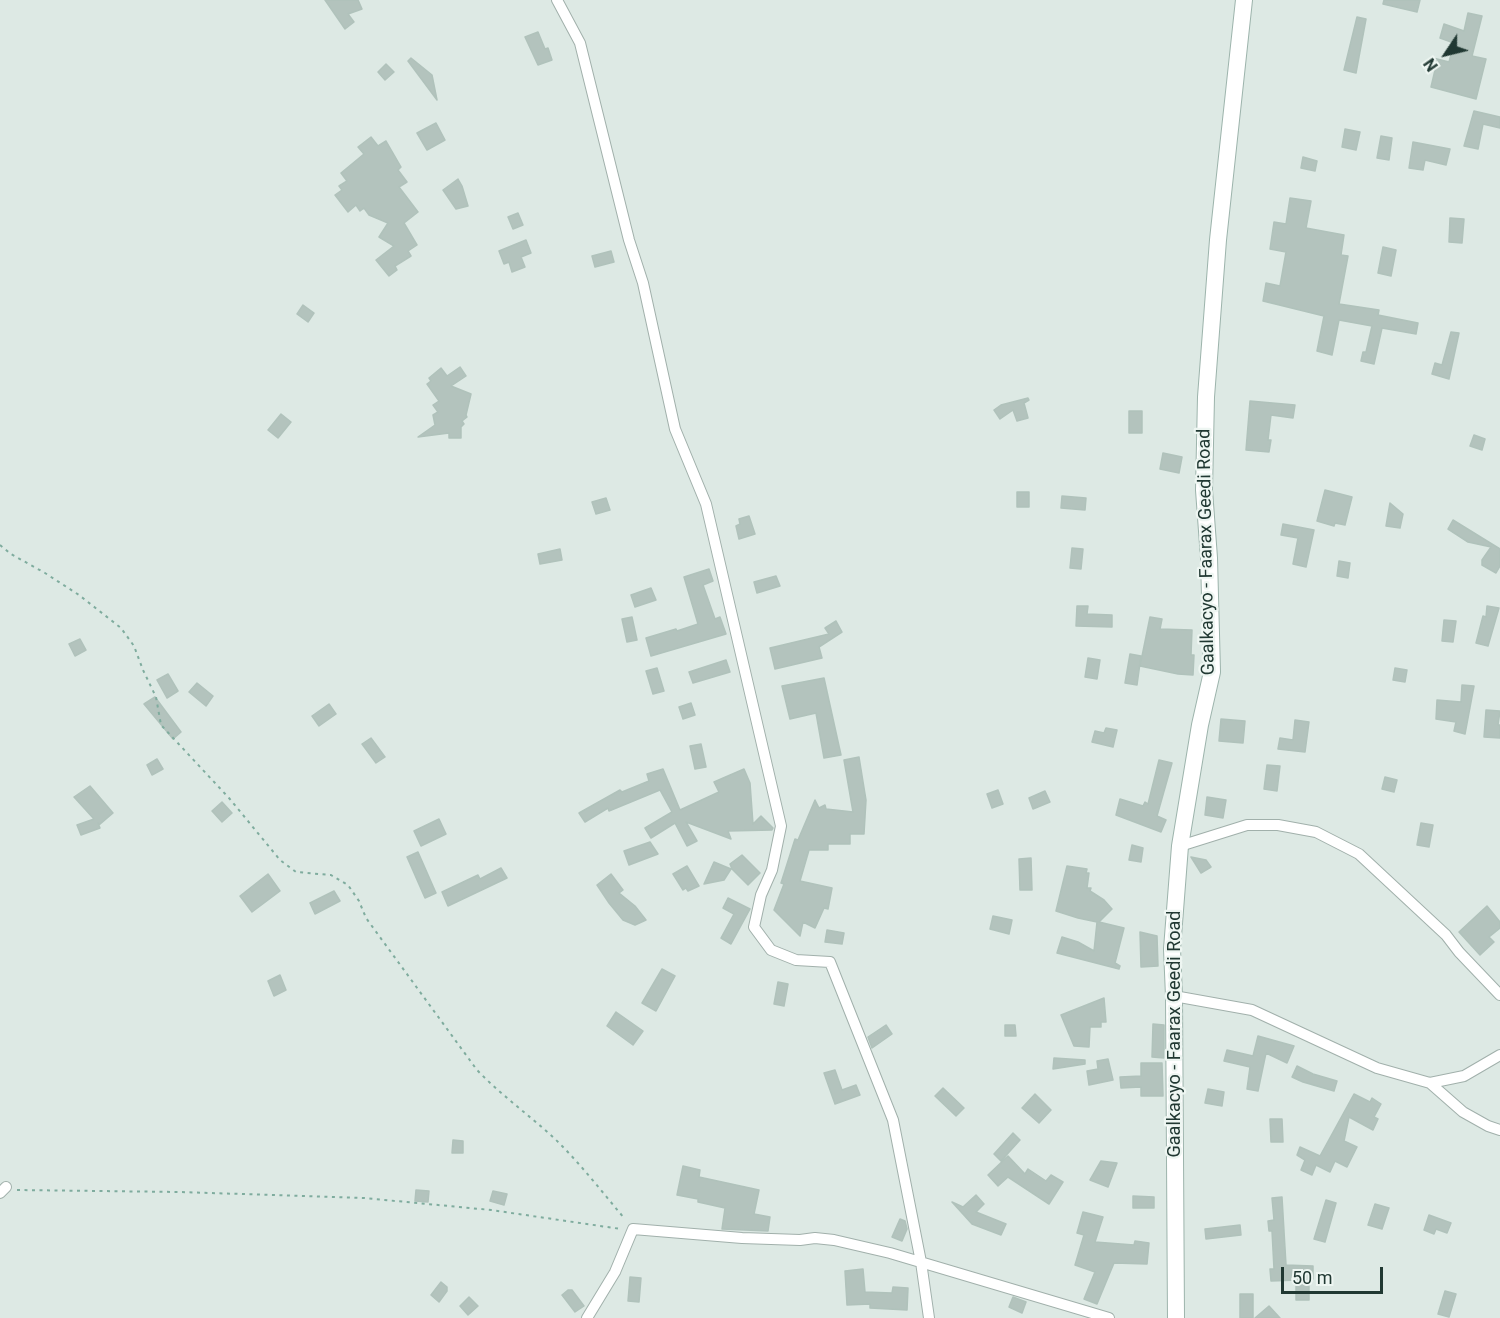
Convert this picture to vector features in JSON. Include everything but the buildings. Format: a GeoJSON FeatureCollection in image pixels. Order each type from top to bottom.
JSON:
{"type":"FeatureCollection","features":[{"type":"Feature","properties":{"kind":"main road","name":"Gaalkacyo - Faarax Geedi Road"},"geometry":{"type":"LineString","coordinates":[[1176,1318],[1172,948],[1180,846],[1200,724],[1212,672],[1209,558],[1204,490],[1206,397],[1218,240],[1245,0]]}},
{"type":"Feature","properties":{"kind":"street"},"geometry":{"type":"LineString","coordinates":[[557,0],[580,43],[629,240],[643,283],[675,429],[706,504],[781,826],[772,870],[761,895],[754,927],[771,950],[796,960],[830,962],[893,1120],[921,1262],[929,1318]]}},
{"type":"Feature","properties":{"kind":"street"},"geometry":{"type":"LineString","coordinates":[[1180,846],[1247,825],[1278,825],[1316,832],[1359,854],[1446,935],[1500,995]]}},
{"type":"Feature","properties":{"kind":"street"},"geometry":{"type":"LineString","coordinates":[[1174,996],[1251,1010],[1377,1068],[1430,1083],[1463,1112],[1500,1130]]}},
{"type":"Feature","properties":{"kind":"street"},"geometry":{"type":"LineString","coordinates":[[1430,1083],[1464,1076],[1500,1055]]}},
{"type":"Feature","properties":{"kind":"street"},"geometry":{"type":"LineString","coordinates":[[587,1318],[615,1272],[633,1229],[742,1238],[834,1240],[921,1262],[1109,1318]]}},
{"type":"Feature","properties":{"kind":"path"},"geometry":{"type":"LineString","coordinates":[[0,545],[79,595],[121,628],[134,646],[156,697],[161,726],[229,798],[280,860],[296,872],[330,875],[348,885],[359,901],[366,918],[477,1070],[492,1086],[554,1138],[633,1229]]}},
{"type":"Feature","properties":{"kind":"path"},"geometry":{"type":"LineString","coordinates":[[3,1190],[180,1192],[364,1198],[491,1210],[633,1229]]}}]}
